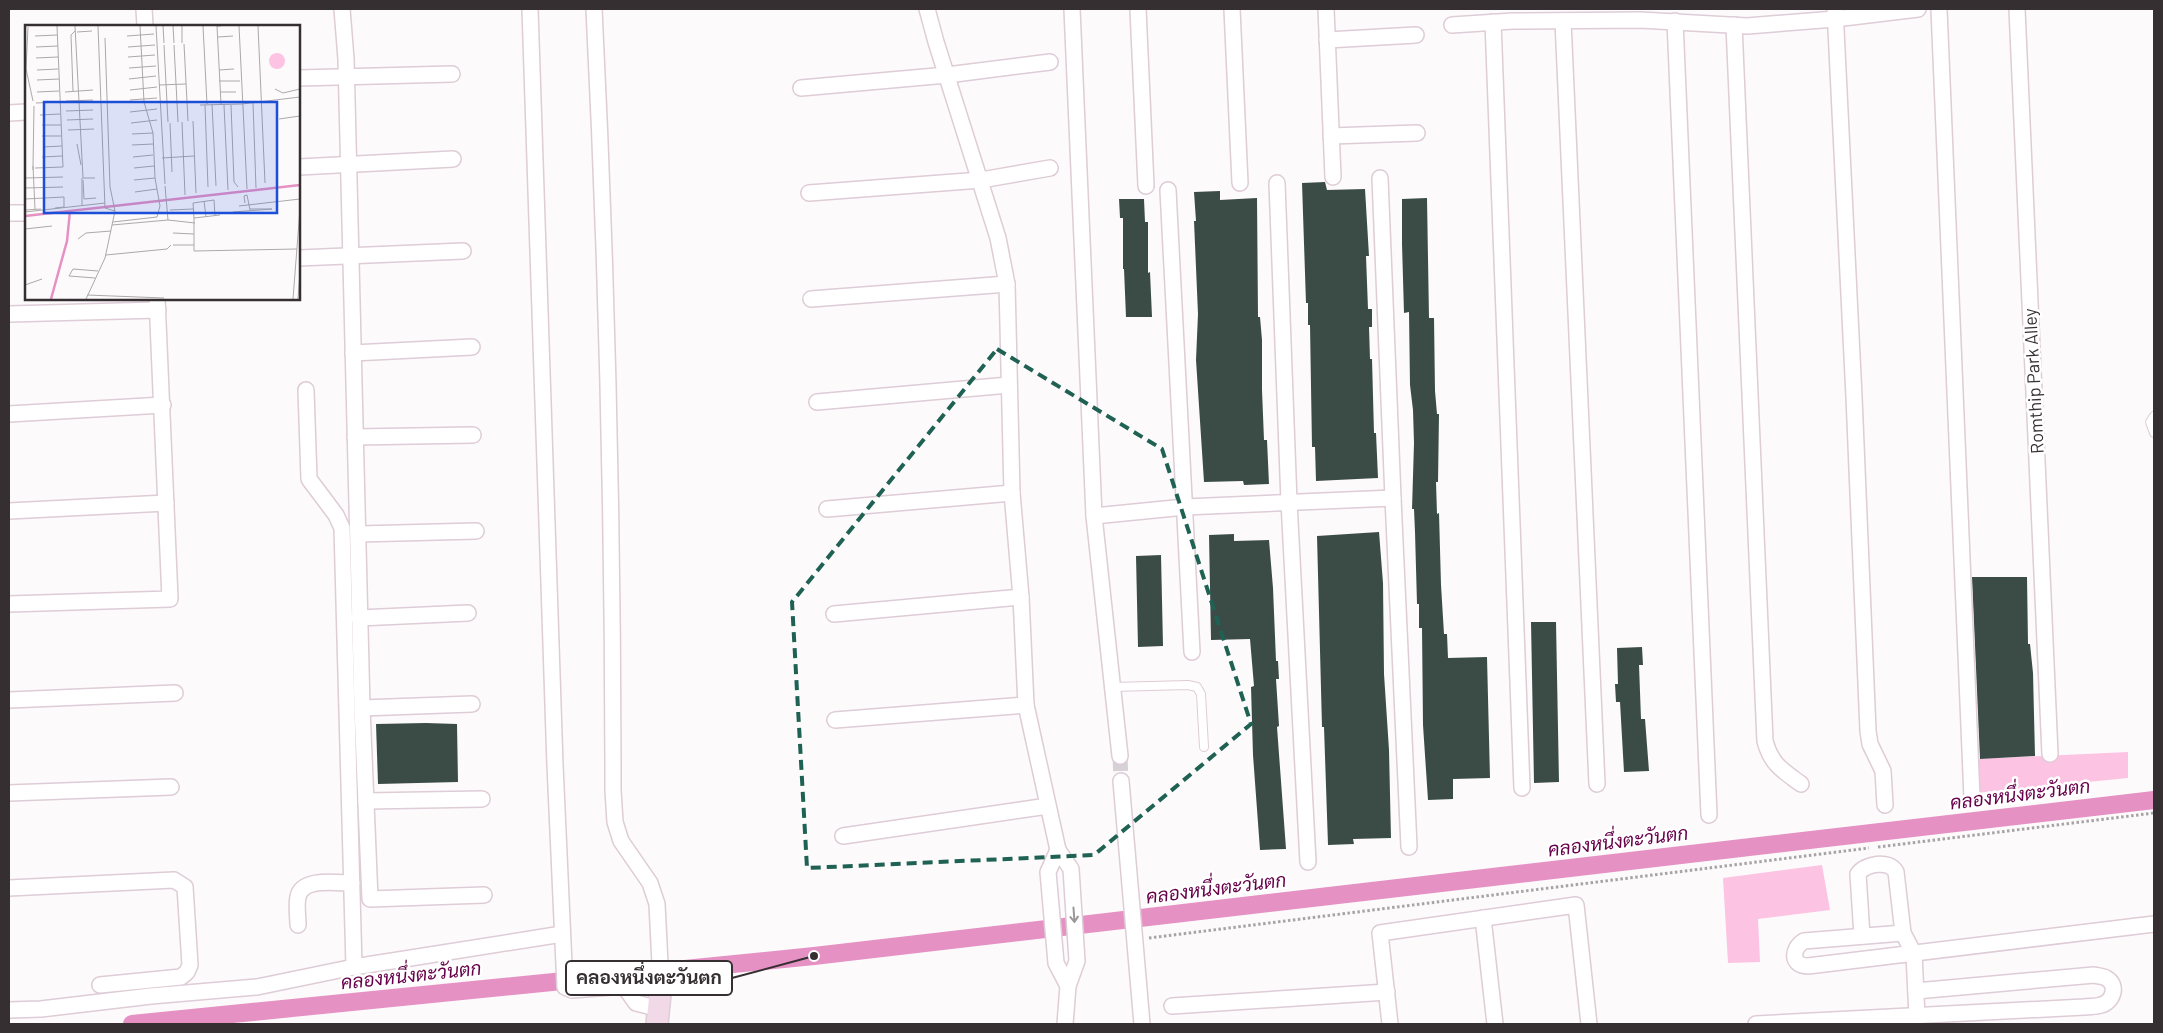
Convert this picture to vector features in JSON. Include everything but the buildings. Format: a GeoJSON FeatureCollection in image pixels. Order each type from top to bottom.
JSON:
{"type":"FeatureCollection","features":[{"type":"Feature","properties":{"kind":"street"},"geometry":{"type":"LineString","coordinates":[[144,9],[145,25]]}},
{"type":"Feature","properties":{"kind":"street"},"geometry":{"type":"LineString","coordinates":[[342,9],[346,76],[359,534],[359,618],[370,899],[484,895]]}},
{"type":"Feature","properties":{"kind":"street"},"geometry":{"type":"LineString","coordinates":[[530,9],[555,765],[565,987],[572,990],[624,986],[636,1003],[658,1017],[661,984],[657,904],[650,883],[621,841],[615,822],[602,204],[594,9]]}},
{"type":"Feature","properties":{"kind":"street"},"geometry":{"type":"LineString","coordinates":[[927,9],[998,238],[1006,284],[1012,493],[1021,597],[1026,705],[1058,850],[1071,869],[1077,961],[1068,986],[1065,1024]]}},
{"type":"Feature","properties":{"kind":"street"},"geometry":{"type":"LineString","coordinates":[[1072,9],[1094,516],[1120,756]]}},
{"type":"Feature","properties":{"kind":"street"},"geometry":{"type":"LineString","coordinates":[[1138,9],[1146,186]]}},
{"type":"Feature","properties":{"kind":"street"},"geometry":{"type":"LineString","coordinates":[[1232,9],[1240,183]]}},
{"type":"Feature","properties":{"kind":"street"},"geometry":{"type":"LineString","coordinates":[[1326,9],[1333,177]]}},
{"type":"Feature","properties":{"kind":"street"},"geometry":{"type":"LineString","coordinates":[[1452,25],[1493,22],[1513,15],[1563,21],[1640,15],[1675,21],[1747,26],[1835,14],[1918,9]]}},
{"type":"Feature","properties":{"kind":"street"},"geometry":{"type":"LineString","coordinates":[[1939,9],[1972,798]]}},
{"type":"Feature","properties":{"kind":"street","name":"Romthip Park Alley"},"geometry":{"type":"LineString","coordinates":[[2017,9],[2050,754]]}},
{"type":"Feature","properties":{"kind":"street"},"geometry":{"type":"LineString","coordinates":[[1835,14],[1868,731],[1870,744],[1883,771],[1884,804]]}},
{"type":"Feature","properties":{"kind":"street"},"geometry":{"type":"LineString","coordinates":[[1563,21],[1597,784]]}},
{"type":"Feature","properties":{"kind":"street"},"geometry":{"type":"LineString","coordinates":[[1675,21],[1709,815]]}},
{"type":"Feature","properties":{"kind":"street"},"geometry":{"type":"LineString","coordinates":[[1493,22],[1522,788]]}},
{"type":"Feature","properties":{"kind":"street"},"geometry":{"type":"LineString","coordinates":[[1734,25],[1765,741],[1768,755],[1778,767],[1801,784]]}},
{"type":"Feature","properties":{"kind":"street"},"geometry":{"type":"LineString","coordinates":[[1327,40],[1416,36]]}},
{"type":"Feature","properties":{"kind":"street"},"geometry":{"type":"LineString","coordinates":[[801,88],[946,75],[1050,62]]}},
{"type":"Feature","properties":{"kind":"street"},"geometry":{"type":"LineString","coordinates":[[300,78],[452,74]]}},
{"type":"Feature","properties":{"kind":"street"},"geometry":{"type":"LineString","coordinates":[[9,113],[25,112]]}},
{"type":"Feature","properties":{"kind":"street"},"geometry":{"type":"LineString","coordinates":[[1331,136],[1418,133]]}},
{"type":"Feature","properties":{"kind":"street"},"geometry":{"type":"LineString","coordinates":[[300,167],[453,158]]}},
{"type":"Feature","properties":{"kind":"street"},"geometry":{"type":"LineString","coordinates":[[809,193],[980,180],[1050,168]]}},
{"type":"Feature","properties":{"kind":"street"},"geometry":{"type":"LineString","coordinates":[[1380,178],[1410,847]]}},
{"type":"Feature","properties":{"kind":"street"},"geometry":{"type":"LineString","coordinates":[[1277,183],[1289,502],[1308,862]]}},
{"type":"Feature","properties":{"kind":"street"},"geometry":{"type":"LineString","coordinates":[[1168,190],[1192,652]]}},
{"type":"Feature","properties":{"kind":"street"},"geometry":{"type":"LineString","coordinates":[[9,213],[25,213]]}},
{"type":"Feature","properties":{"kind":"street"},"geometry":{"type":"LineString","coordinates":[[300,258],[464,251]]}},
{"type":"Feature","properties":{"kind":"street"},"geometry":{"type":"LineString","coordinates":[[811,299],[1006,284]]}},
{"type":"Feature","properties":{"kind":"street"},"geometry":{"type":"LineString","coordinates":[[9,314],[157,304],[163,405],[170,599],[9,604]]}},
{"type":"Feature","properties":{"kind":"street"},"geometry":{"type":"LineString","coordinates":[[353,353],[472,347]]}},
{"type":"Feature","properties":{"kind":"street"},"geometry":{"type":"LineString","coordinates":[[817,402],[1009,385]]}},
{"type":"Feature","properties":{"kind":"street"},"geometry":{"type":"LineString","coordinates":[[306,390],[309,479],[336,515],[342,528],[354,967]]}},
{"type":"Feature","properties":{"kind":"street"},"geometry":{"type":"LineString","coordinates":[[9,414],[163,405]]}},
{"type":"Feature","properties":{"kind":"street"},"geometry":{"type":"LineString","coordinates":[[355,436],[473,435]]}},
{"type":"Feature","properties":{"kind":"street"},"geometry":{"type":"LineString","coordinates":[[827,509],[1012,493]]}},
{"type":"Feature","properties":{"kind":"street"},"geometry":{"type":"LineString","coordinates":[[1094,516],[1185,507],[1393,498]]}},
{"type":"Feature","properties":{"kind":"street"},"geometry":{"type":"LineString","coordinates":[[9,511],[166,503]]}},
{"type":"Feature","properties":{"kind":"street"},"geometry":{"type":"LineString","coordinates":[[359,534],[476,531]]}},
{"type":"Feature","properties":{"kind":"street"},"geometry":{"type":"LineString","coordinates":[[834,614],[1021,597]]}},
{"type":"Feature","properties":{"kind":"street"},"geometry":{"type":"LineString","coordinates":[[359,618],[468,613]]}},
{"type":"Feature","properties":{"kind":"street"},"geometry":{"type":"LineString","coordinates":[[9,700],[175,693]]}},
{"type":"Feature","properties":{"kind":"street"},"geometry":{"type":"LineString","coordinates":[[362,708],[472,704]]}},
{"type":"Feature","properties":{"kind":"street"},"geometry":{"type":"LineString","coordinates":[[835,720],[1026,705]]}},
{"type":"Feature","properties":{"kind":"street"},"geometry":{"type":"LineString","coordinates":[[1121,781],[1142,1024]]}},
{"type":"Feature","properties":{"kind":"street"},"geometry":{"type":"LineString","coordinates":[[9,793],[171,787]]}},
{"type":"Feature","properties":{"kind":"street"},"geometry":{"type":"LineString","coordinates":[[366,801],[482,799]]}},
{"type":"Feature","properties":{"kind":"street"},"geometry":{"type":"LineString","coordinates":[[843,836],[1048,806]]}},
{"type":"Feature","properties":{"kind":"street"},"geometry":{"type":"LineString","coordinates":[[1058,850],[1048,872],[1056,963],[1068,986]]}},
{"type":"Feature","properties":{"kind":"street"},"geometry":{"type":"LineString","coordinates":[[1862,936],[1858,874],[1862,868],[1887,864],[1893,867],[1896,872],[1903,933],[1914,954],[1917,1017]]}},
{"type":"Feature","properties":{"kind":"street"},"geometry":{"type":"LineString","coordinates":[[9,888],[174,880],[185,887],[187,894],[190,965],[187,972],[181,977],[100,985]]}},
{"type":"Feature","properties":{"kind":"street"},"geometry":{"type":"LineString","coordinates":[[298,925],[298,898],[304,886],[352,883]]}},
{"type":"Feature","properties":{"kind":"street"},"geometry":{"type":"LineString","coordinates":[[1390,1024],[1380,933],[1576,905],[1589,1024]]}},
{"type":"Feature","properties":{"kind":"street"},"geometry":{"type":"LineString","coordinates":[[1483,918],[1495,1024]]}},
{"type":"Feature","properties":{"kind":"street"},"geometry":{"type":"LineString","coordinates":[[1903,933],[1804,941],[1794,950],[1797,963],[1801,966],[1808,966],[2154,924]]}},
{"type":"Feature","properties":{"kind":"street"},"geometry":{"type":"LineString","coordinates":[[9,1010],[41,1009],[151,996],[257,987],[354,967],[563,939]]}},
{"type":"Feature","properties":{"kind":"street"},"geometry":{"type":"LineString","coordinates":[[1756,1024],[1917,1017],[2101,1005],[2110,1001],[2113,996],[2112,984],[2107,978],[2094,975],[1916,991]]}},
{"type":"Feature","properties":{"kind":"street"},"geometry":{"type":"LineString","coordinates":[[1172,1006],[1386,992]]}},
{"type":"Feature","properties":{"kind":"lane"},"geometry":{"type":"LineString","coordinates":[[2154,416],[2150,422],[2154,433]]}},
{"type":"Feature","properties":{"kind":"lane"},"geometry":{"type":"LineString","coordinates":[[1112,687],[1188,685],[1197,687],[1200,694],[1204,747]]}},
{"type":"Feature","properties":{"kind":"path"},"geometry":{"type":"LineString","coordinates":[[1136,940],[2154,812]]}},
{"type":"Feature","properties":{"kind":"highlighted area"},"geometry":{"type":"Polygon","coordinates":[[[997,349],[1162,449],[1251,724],[1094,855],[807,868],[792,602],[997,349]]]}},
{"type":"Feature","properties":{"kind":"shaded area"},"geometry":{"type":"Polygon","coordinates":[[[2128,752],[2128,778],[1976,793],[1976,759],[2128,752]]]}},
{"type":"Feature","properties":{"kind":"shaded area"},"geometry":{"type":"Polygon","coordinates":[[[1822,865],[1830,910],[1758,919],[1760,962],[1728,963],[1723,878],[1822,865]]]}},
{"type":"Feature","properties":{"kind":"waterway","name":"คลองหนึ่งตะวันตก"},"geometry":{"type":"LineString","coordinates":[[132,1024],[814,956],[2154,800]]}},
{"type":"Feature","properties":{"kind":"tunnel"},"geometry":{"type":"LineString","coordinates":[[1120,756],[1121,781]]}},
{"type":"Feature","properties":{"kind":"place","name":"คลองหนึ่งตะวันตก"},"geometry":{"type":"Point","coordinates":[814,956]}}]}
